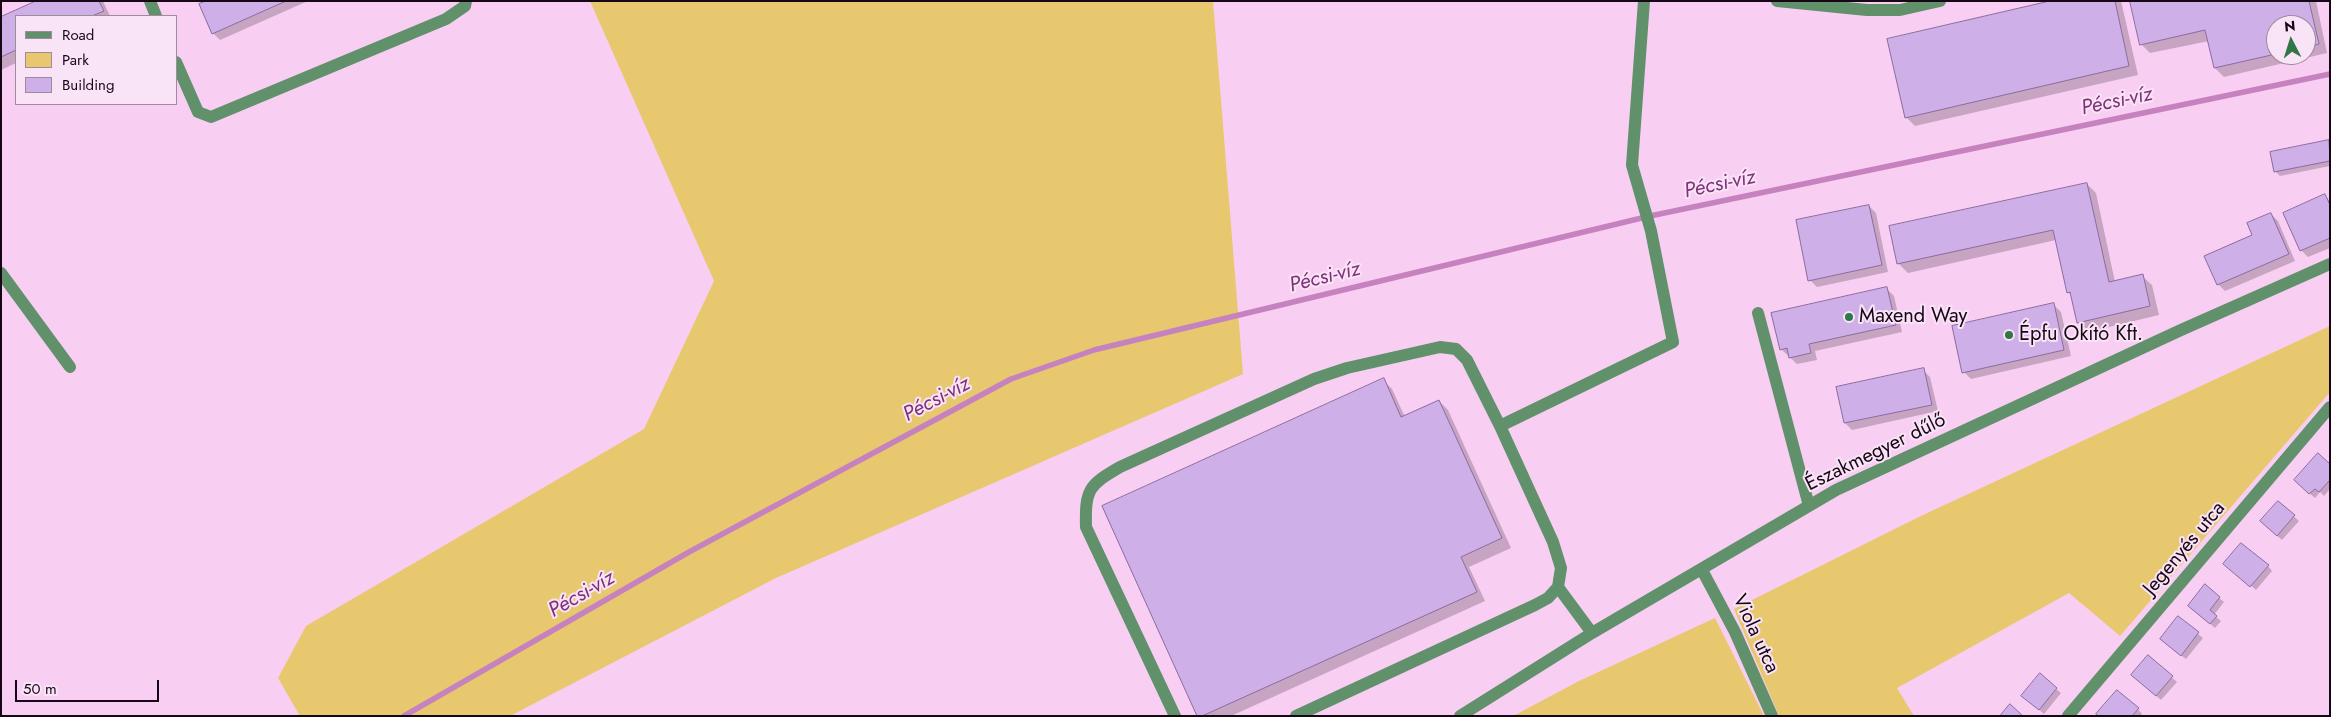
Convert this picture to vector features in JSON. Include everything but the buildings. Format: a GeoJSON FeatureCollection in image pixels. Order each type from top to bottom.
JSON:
{"type":"FeatureCollection","features":[{"type":"Feature","properties":{"kind":"street"},"geometry":{"type":"LineString","coordinates":[[150,1],[156,15]]}},
{"type":"Feature","properties":{"kind":"street"},"geometry":{"type":"LineString","coordinates":[[178,67],[198,112],[211,117],[446,19],[465,6],[466,1]]}},
{"type":"Feature","properties":{"kind":"street"},"geometry":{"type":"LineString","coordinates":[[1500,426],[1673,342],[1652,231],[1632,165],[1644,1]]}},
{"type":"Feature","properties":{"kind":"street"},"geometry":{"type":"LineString","coordinates":[[1777,1],[1866,10],[1900,10],[1940,1]]}},
{"type":"Feature","properties":{"kind":"street","name":"Északmegyer dűlő"},"geometry":{"type":"LineString","coordinates":[[1460,716],[1592,633],[1844,486],[2181,330],[2330,264]]}},
{"type":"Feature","properties":{"kind":"street"},"geometry":{"type":"LineString","coordinates":[[1,273],[70,367]]}},
{"type":"Feature","properties":{"kind":"street"},"geometry":{"type":"LineString","coordinates":[[1758,313],[1809,506]]}},
{"type":"Feature","properties":{"kind":"street"},"geometry":{"type":"LineString","coordinates":[[1175,716],[1086,527],[1085,503],[1095,482],[1120,467],[1314,379],[1347,368],[1440,346],[1456,349],[1467,360],[1500,426],[1553,542],[1561,568],[1558,587],[1548,598],[1296,716]]}},
{"type":"Feature","properties":{"kind":"street","name":"Jegenyés utca"},"geometry":{"type":"LineString","coordinates":[[2068,716],[2330,406]]}},
{"type":"Feature","properties":{"kind":"street","name":"Viola utca"},"geometry":{"type":"LineString","coordinates":[[1702,570],[1735,632],[1772,716]]}},
{"type":"Feature","properties":{"kind":"street"},"geometry":{"type":"LineString","coordinates":[[1558,587],[1592,633]]}},
{"type":"Feature","properties":{"kind":"green space"},"geometry":{"type":"Polygon","coordinates":[[[590,1],[1213,1],[1243,374],[776,578],[510,716],[300,716],[278,678],[306,626],[644,429],[714,281],[590,1]]]}},
{"type":"Feature","properties":{"kind":"green space"},"geometry":{"type":"Polygon","coordinates":[[[2330,326],[2330,392],[2120,636],[2069,593],[1897,688],[1914,716],[1779,716],[1734,609],[1925,514],[2330,326]]]}},
{"type":"Feature","properties":{"kind":"green space"},"geometry":{"type":"Polygon","coordinates":[[[1715,618],[1764,716],[1513,716],[1579,681],[1715,618]]]}},
{"type":"Feature","properties":{"kind":"waterway","name":"Pécsi-víz"},"geometry":{"type":"LineString","coordinates":[[404,716],[689,552],[1011,379],[1094,350],[1650,216],[2330,74]]}},
{"type":"Feature","properties":{"kind":"place","name":"Maxend Way"},"geometry":{"type":"Point","coordinates":[1849,317]}},
{"type":"Feature","properties":{"kind":"place","name":"Épfu Okító Kft."},"geometry":{"type":"Point","coordinates":[2009,335]}}]}
